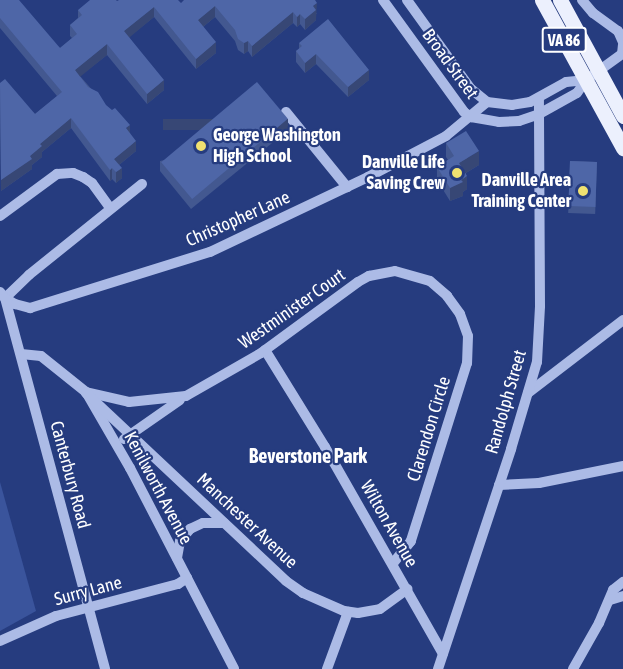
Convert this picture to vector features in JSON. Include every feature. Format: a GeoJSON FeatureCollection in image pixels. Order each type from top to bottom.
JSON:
{"type":"FeatureCollection","features":[{"type":"Feature","properties":{"kind":"main road","name":"VA 86"},"geometry":{"type":"LineString","coordinates":[[542,0],[623,116]]}},
{"type":"Feature","properties":{"kind":"main road","name":"VA 86"},"geometry":{"type":"LineString","coordinates":[[560,0],[623,148]]}},
{"type":"Feature","properties":{"kind":"street","name":"Broad Street"},"geometry":{"type":"LineString","coordinates":[[383,0],[464,112],[471,117]]}},
{"type":"Feature","properties":{"kind":"street","name":"Broad Street"},"geometry":{"type":"LineString","coordinates":[[407,0],[471,89],[487,102]]}},
{"type":"Feature","properties":{"kind":"street"},"geometry":{"type":"LineString","coordinates":[[471,117],[499,122],[519,121],[539,114],[578,93],[623,49],[618,31],[593,13],[582,0]]}},
{"type":"Feature","properties":{"kind":"street"},"geometry":{"type":"LineString","coordinates":[[487,102],[512,105],[539,98],[566,82],[593,76]]}},
{"type":"Feature","properties":{"kind":"street","name":"Randolph Street"},"geometry":{"type":"LineString","coordinates":[[438,669],[528,393],[538,346],[539,98]]}},
{"type":"Feature","properties":{"kind":"street","name":"Christopher Lane"},"geometry":{"type":"LineString","coordinates":[[3,295],[15,304],[30,308],[184,262],[242,238],[446,136],[487,102]]}},
{"type":"Feature","properties":{"kind":"street"},"geometry":{"type":"LineString","coordinates":[[286,112],[347,187]]}},
{"type":"Feature","properties":{"kind":"street"},"geometry":{"type":"LineString","coordinates":[[0,216],[57,174],[73,173],[83,177],[92,183],[110,207]]}},
{"type":"Feature","properties":{"kind":"street"},"geometry":{"type":"LineString","coordinates":[[3,295],[110,207],[142,184]]}},
{"type":"Feature","properties":{"kind":"street","name":"Westminister Court"},"geometry":{"type":"LineString","coordinates":[[117,444],[186,396],[266,350],[358,282],[395,271],[416,275],[439,288],[450,300]]}},
{"type":"Feature","properties":{"kind":"street","name":"Canterbury Road"},"geometry":{"type":"LineString","coordinates":[[3,295],[21,354],[105,669]]}},
{"type":"Feature","properties":{"kind":"street","name":"Clarendon Circle"},"geometry":{"type":"LineString","coordinates":[[393,563],[411,541],[467,363],[468,336],[460,314],[450,300]]}},
{"type":"Feature","properties":{"kind":"street"},"geometry":{"type":"LineString","coordinates":[[528,393],[623,320]]}},
{"type":"Feature","properties":{"kind":"street","name":"Wilton Avenue"},"geometry":{"type":"LineString","coordinates":[[266,350],[393,563],[443,654]]}},
{"type":"Feature","properties":{"kind":"street","name":"Kenilworth Avenue"},"geometry":{"type":"LineString","coordinates":[[21,354],[41,356],[86,393],[117,444],[234,669]]}},
{"type":"Feature","properties":{"kind":"street","name":"Westminister Court"},"geometry":{"type":"LineString","coordinates":[[86,393],[129,402],[186,396]]}},
{"type":"Feature","properties":{"kind":"street","name":"Manchester Avenue"},"geometry":{"type":"LineString","coordinates":[[86,393],[286,581],[318,601],[348,612],[370,612],[380,609],[408,589]]}},
{"type":"Feature","properties":{"kind":"street"},"geometry":{"type":"LineString","coordinates":[[499,484],[540,483],[623,466]]}},
{"type":"Feature","properties":{"kind":"street"},"geometry":{"type":"LineString","coordinates":[[178,561],[180,541],[190,529],[203,523],[224,523]]}},
{"type":"Feature","properties":{"kind":"street","name":"Surry Lane"},"geometry":{"type":"LineString","coordinates":[[0,641],[42,621],[178,584],[187,578]]}},
{"type":"Feature","properties":{"kind":"street"},"geometry":{"type":"LineString","coordinates":[[573,669],[610,600],[615,586],[623,582]]}},
{"type":"Feature","properties":{"kind":"street"},"geometry":{"type":"LineString","coordinates":[[610,600],[623,596]]}},
{"type":"Feature","properties":{"kind":"street"},"geometry":{"type":"LineString","coordinates":[[327,669],[348,612]]}},
{"type":"Feature","properties":{"kind":"shaded area"},"geometry":{"type":"Polygon","coordinates":[[[0,482],[36,611],[0,631],[0,482]]]}},
{"type":"Feature","properties":{"kind":"building"},"geometry":{"type":"Polygon","coordinates":[[[0,0],[19,0],[60,48],[77,34],[70,25],[82,15],[78,10],[90,0],[178,0],[181,3],[184,0],[315,0],[317,3],[313,6],[316,10],[305,19],[300,14],[297,17],[293,12],[252,46],[248,41],[244,43],[238,39],[235,30],[215,6],[198,20],[216,42],[196,59],[154,7],[124,31],[164,80],[147,94],[107,44],[75,70],[88,87],[98,92],[106,105],[112,110],[115,108],[130,125],[126,128],[136,141],[114,159],[122,168],[116,172],[112,168],[110,170],[71,118],[40,144],[42,146],[30,156],[32,159],[1,180],[0,83],[5,79],[35,114],[62,92],[0,18],[0,0]]]}},
{"type":"Feature","properties":{"kind":"building"},"geometry":{"type":"Polygon","coordinates":[[[328,19],[369,70],[348,87],[316,54],[305,63],[296,51],[302,46],[299,43],[328,19]]]}},
{"type":"Feature","properties":{"kind":"building"},"geometry":{"type":"Polygon","coordinates":[[[257,82],[288,119],[192,199],[161,162],[257,82]]]}},
{"type":"Feature","properties":{"kind":"building"},"geometry":{"type":"Polygon","coordinates":[[[466,131],[479,151],[459,163],[467,176],[461,180],[463,182],[450,188],[437,167],[454,156],[446,143],[466,131]]]}},
{"type":"Feature","properties":{"kind":"building","name":"Danville Area Training Center"},"geometry":{"type":"Polygon","coordinates":[[[570,161],[597,162],[595,207],[568,206],[570,161]]]}},
{"type":"Feature","properties":{"kind":"place","name":"George Washington High School"},"geometry":{"type":"Point","coordinates":[201,146]}},
{"type":"Feature","properties":{"kind":"place","name":"Danville Life Saving Crew"},"geometry":{"type":"Point","coordinates":[457,173]}},
{"type":"Feature","properties":{"kind":"place","name":"Danville Area Training Center"},"geometry":{"type":"Point","coordinates":[583,191]}},
{"type":"Feature","properties":{"kind":"district","name":"Beverstone Park"},"geometry":{"type":"Point","coordinates":[308,455]}}]}
